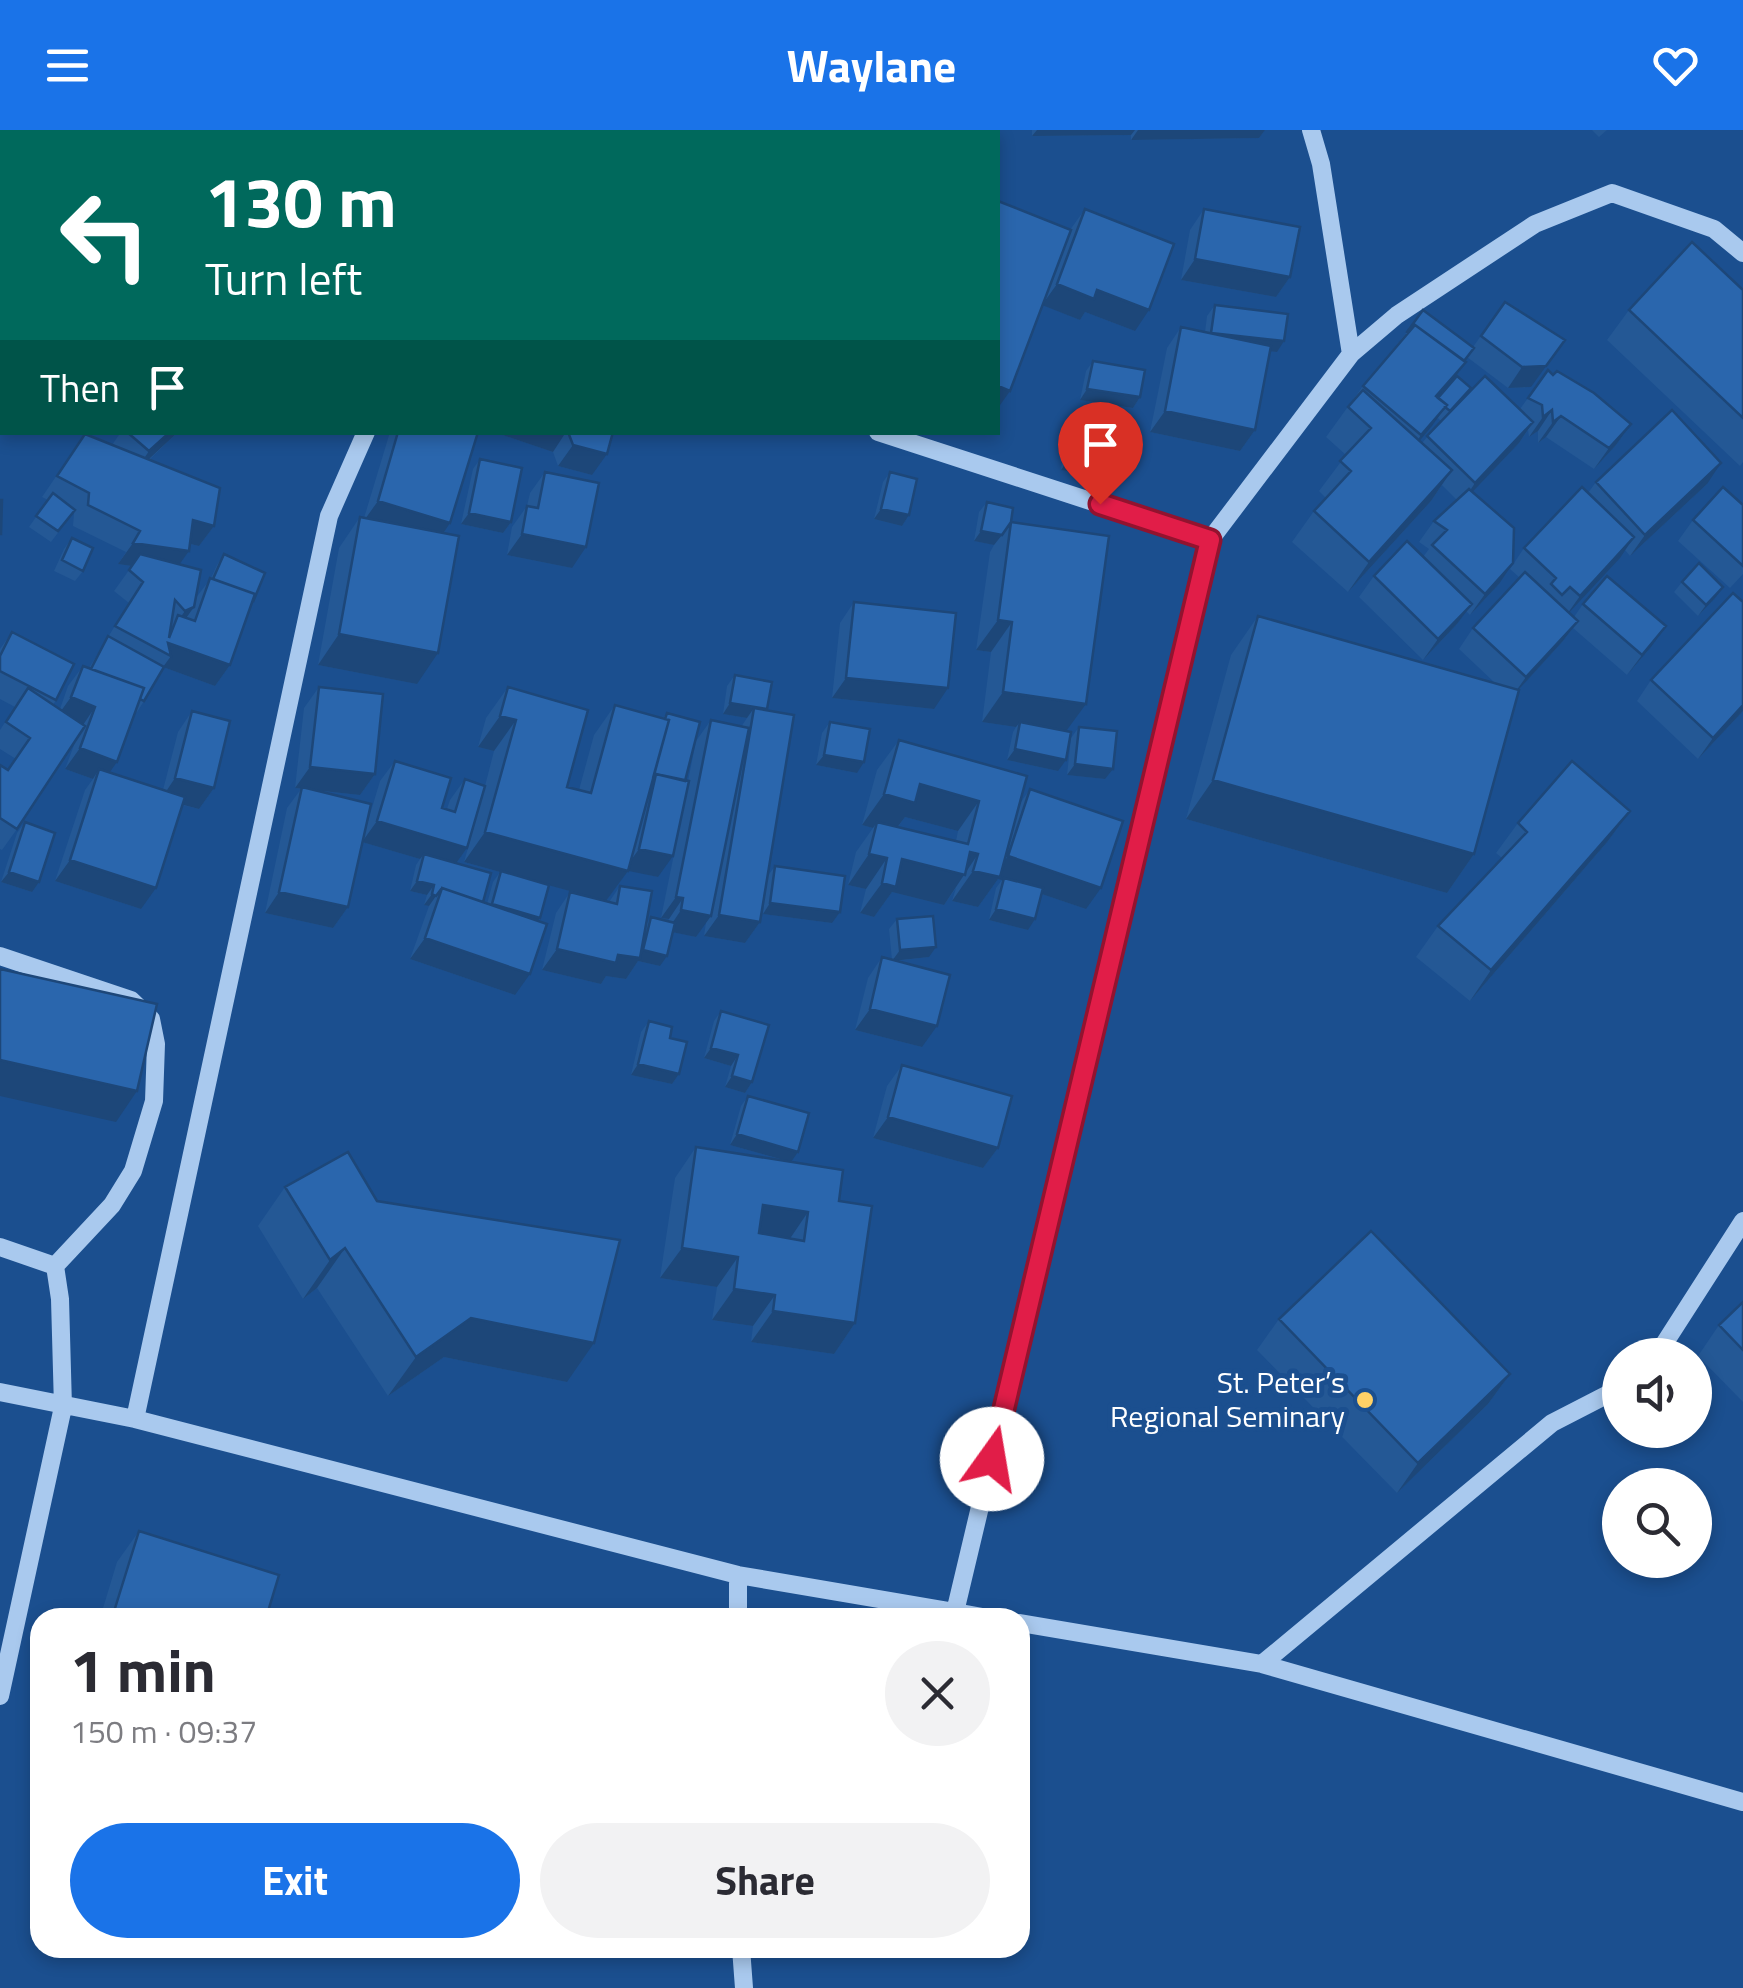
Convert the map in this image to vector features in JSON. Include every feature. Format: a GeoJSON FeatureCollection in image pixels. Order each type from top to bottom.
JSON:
{"type":"FeatureCollection","features":[{"type":"Feature","properties":{"kind":"street"},"geometry":{"type":"LineString","coordinates":[[1311,130],[1321,164],[1351,354]]}},
{"type":"Feature","properties":{"kind":"street"},"geometry":{"type":"LineString","coordinates":[[956,1608],[1210,540],[1351,354],[1397,315],[1535,224],[1612,193],[1714,229],[1743,253]]}},
{"type":"Feature","properties":{"kind":"street"},"geometry":{"type":"LineString","coordinates":[[134,1420],[330,516],[365,435]]}},
{"type":"Feature","properties":{"kind":"street"},"geometry":{"type":"LineString","coordinates":[[887,435],[1210,540]]}},
{"type":"Feature","properties":{"kind":"street"},"geometry":{"type":"LineString","coordinates":[[0,956],[131,1000],[151,1019],[156,1044],[154,1101],[133,1172],[112,1204],[55,1266]]}},
{"type":"Feature","properties":{"kind":"street"},"geometry":{"type":"LineString","coordinates":[[1668,1338],[1743,1221]]}},
{"type":"Feature","properties":{"kind":"street"},"geometry":{"type":"LineString","coordinates":[[0,1247],[55,1266]]}},
{"type":"Feature","properties":{"kind":"street"},"geometry":{"type":"LineString","coordinates":[[0,1696],[63,1407],[60,1299],[55,1266]]}},
{"type":"Feature","properties":{"kind":"street"},"geometry":{"type":"LineString","coordinates":[[0,1392],[134,1420],[738,1575],[932,1608]]}},
{"type":"Feature","properties":{"kind":"street"},"geometry":{"type":"LineString","coordinates":[[1262,1664],[1552,1423],[1602,1397]]}},
{"type":"Feature","properties":{"kind":"street"},"geometry":{"type":"LineString","coordinates":[[738,1575],[738,1608]]}},
{"type":"Feature","properties":{"kind":"street"},"geometry":{"type":"LineString","coordinates":[[1030,1625],[1262,1664],[1743,1802]]}},
{"type":"Feature","properties":{"kind":"street"},"geometry":{"type":"LineString","coordinates":[[742,1958],[744,1988]]}},
{"type":"Feature","properties":{"kind":"building"},"geometry":{"type":"Polygon","coordinates":[[[1000,202],[1071,230],[1010,391],[1000,387],[1000,202]]]}},
{"type":"Feature","properties":{"kind":"building"},"geometry":{"type":"Polygon","coordinates":[[[1085,209],[1174,244],[1149,310],[1097,290],[1094,299],[1057,284],[1085,209]]]}},
{"type":"Feature","properties":{"kind":"building"},"geometry":{"type":"Polygon","coordinates":[[[1204,209],[1300,227],[1290,277],[1195,259],[1204,209]]]}},
{"type":"Feature","properties":{"kind":"building"},"geometry":{"type":"Polygon","coordinates":[[[1692,242],[1743,290],[1743,418],[1629,310],[1692,242]]]}},
{"type":"Feature","properties":{"kind":"building"},"geometry":{"type":"Polygon","coordinates":[[[1505,302],[1565,340],[1546,366],[1522,367],[1481,336],[1505,302]]]}},
{"type":"Feature","properties":{"kind":"building"},"geometry":{"type":"Polygon","coordinates":[[[1215,305],[1288,314],[1284,341],[1211,333],[1215,305]]]}},
{"type":"Feature","properties":{"kind":"building"},"geometry":{"type":"Polygon","coordinates":[[[1423,310],[1474,348],[1464,361],[1415,325],[1407,332],[1423,310]]]}},
{"type":"Feature","properties":{"kind":"building"},"geometry":{"type":"Polygon","coordinates":[[[1415,325],[1466,362],[1436,396],[1447,405],[1421,435],[1363,386],[1415,325]]]}},
{"type":"Feature","properties":{"kind":"building"},"geometry":{"type":"Polygon","coordinates":[[[1181,327],[1271,346],[1255,430],[1165,411],[1181,327]]]}},
{"type":"Feature","properties":{"kind":"building"},"geometry":{"type":"Polygon","coordinates":[[[1093,361],[1145,370],[1140,397],[1087,389],[1093,361]]]}},
{"type":"Feature","properties":{"kind":"building"},"geometry":{"type":"Polygon","coordinates":[[[1548,370],[1553,375],[1557,371],[1594,393],[1631,424],[1609,448],[1561,416],[1553,422],[1552,410],[1543,417],[1542,405],[1528,398],[1548,370]]]}},
{"type":"Feature","properties":{"kind":"building"},"geometry":{"type":"Polygon","coordinates":[[[1457,376],[1471,388],[1450,411],[1438,398],[1457,376]]]}},
{"type":"Feature","properties":{"kind":"building"},"geometry":{"type":"Polygon","coordinates":[[[1485,376],[1533,422],[1475,483],[1427,436],[1485,376]]]}},
{"type":"Feature","properties":{"kind":"building"},"geometry":{"type":"Polygon","coordinates":[[[1363,390],[1452,470],[1369,562],[1314,511],[1351,471],[1340,461],[1371,428],[1348,407],[1363,390]]]}},
{"type":"Feature","properties":{"kind":"building"},"geometry":{"type":"Polygon","coordinates":[[[1672,410],[1721,463],[1645,535],[1596,482],[1672,410]]]}},
{"type":"Feature","properties":{"kind":"building"},"geometry":{"type":"Polygon","coordinates":[[[1073,429],[1115,435],[1111,466],[1068,460],[1073,429]]]}},
{"type":"Feature","properties":{"kind":"building"},"geometry":{"type":"Polygon","coordinates":[[[88,435],[220,488],[214,526],[193,520],[189,551],[133,543],[140,531],[88,505],[89,493],[57,476],[88,435]]]}},
{"type":"Feature","properties":{"kind":"building"},"geometry":{"type":"Polygon","coordinates":[[[130,435],[167,435],[149,451],[130,435]]]}},
{"type":"Feature","properties":{"kind":"building"},"geometry":{"type":"Polygon","coordinates":[[[397,435],[477,435],[450,523],[378,501],[397,435]]]}},
{"type":"Feature","properties":{"kind":"building"},"geometry":{"type":"Polygon","coordinates":[[[569,435],[612,435],[607,454],[573,445],[569,435]]]}},
{"type":"Feature","properties":{"kind":"building"},"geometry":{"type":"Polygon","coordinates":[[[480,459],[522,468],[511,522],[469,513],[480,459]]]}},
{"type":"Feature","properties":{"kind":"building"},"geometry":{"type":"Polygon","coordinates":[[[545,472],[599,483],[586,547],[522,534],[527,506],[538,508],[545,472]]]}},
{"type":"Feature","properties":{"kind":"building"},"geometry":{"type":"Polygon","coordinates":[[[890,472],[917,479],[909,515],[881,509],[890,472]]]}},
{"type":"Feature","properties":{"kind":"building"},"geometry":{"type":"Polygon","coordinates":[[[1582,487],[1634,537],[1580,596],[1570,587],[1562,595],[1551,584],[1556,578],[1524,548],[1582,487]]]}},
{"type":"Feature","properties":{"kind":"building"},"geometry":{"type":"Polygon","coordinates":[[[1723,487],[1743,505],[1743,566],[1693,520],[1723,487]]]}},
{"type":"Feature","properties":{"kind":"building"},"geometry":{"type":"Polygon","coordinates":[[[1469,489],[1514,528],[1513,563],[1485,594],[1432,545],[1447,530],[1434,521],[1469,489]]]}},
{"type":"Feature","properties":{"kind":"building"},"geometry":{"type":"Polygon","coordinates":[[[53,493],[75,510],[58,531],[36,516],[53,493]]]}},
{"type":"Feature","properties":{"kind":"building"},"geometry":{"type":"Polygon","coordinates":[[[987,502],[1013,508],[1011,522],[1002,535],[981,531],[987,502]]]}},
{"type":"Feature","properties":{"kind":"building"},"geometry":{"type":"Polygon","coordinates":[[[360,517],[459,536],[438,653],[339,634],[360,517]]]}},
{"type":"Feature","properties":{"kind":"building"},"geometry":{"type":"Polygon","coordinates":[[[1011,522],[1109,536],[1086,704],[1003,692],[1012,622],[998,620],[1011,522]]]}},
{"type":"Feature","properties":{"kind":"building"},"geometry":{"type":"Polygon","coordinates":[[[72,538],[93,548],[83,571],[62,560],[72,538]]]}},
{"type":"Feature","properties":{"kind":"building"},"geometry":{"type":"Polygon","coordinates":[[[1407,541],[1472,604],[1438,639],[1374,576],[1407,541]]]}},
{"type":"Feature","properties":{"kind":"building"},"geometry":{"type":"Polygon","coordinates":[[[140,554],[201,570],[194,607],[185,611],[175,600],[169,638],[178,615],[195,621],[210,578],[255,594],[230,665],[168,643],[171,656],[115,626],[143,582],[129,570],[140,554]]]}},
{"type":"Feature","properties":{"kind":"building"},"geometry":{"type":"Polygon","coordinates":[[[224,554],[265,573],[253,602],[255,594],[213,579],[224,554]]]}},
{"type":"Feature","properties":{"kind":"building"},"geometry":{"type":"Polygon","coordinates":[[[1699,563],[1723,587],[1706,605],[1682,582],[1699,563]]]}},
{"type":"Feature","properties":{"kind":"building"},"geometry":{"type":"Polygon","coordinates":[[[1525,572],[1578,621],[1526,677],[1473,628],[1525,572]]]}},
{"type":"Feature","properties":{"kind":"building"},"geometry":{"type":"Polygon","coordinates":[[[1607,576],[1666,626],[1642,655],[1583,604],[1607,576]]]}},
{"type":"Feature","properties":{"kind":"building"},"geometry":{"type":"Polygon","coordinates":[[[1733,593],[1743,602],[1743,705],[1713,738],[1651,680],[1733,593]]]}},
{"type":"Feature","properties":{"kind":"building"},"geometry":{"type":"Polygon","coordinates":[[[854,602],[956,613],[948,688],[846,678],[854,602]]]}},
{"type":"Feature","properties":{"kind":"building"},"geometry":{"type":"Polygon","coordinates":[[[1258,616],[1519,690],[1474,854],[1213,780],[1258,616]]]}},
{"type":"Feature","properties":{"kind":"building"},"geometry":{"type":"Polygon","coordinates":[[[12,632],[74,664],[56,700],[0,671],[0,656],[12,632]]]}},
{"type":"Feature","properties":{"kind":"building"},"geometry":{"type":"Polygon","coordinates":[[[108,636],[164,667],[144,701],[140,699],[144,688],[91,669],[108,636]]]}},
{"type":"Feature","properties":{"kind":"building"},"geometry":{"type":"Polygon","coordinates":[[[83,666],[144,688],[117,762],[80,748],[95,707],[71,697],[83,666]]]}},
{"type":"Feature","properties":{"kind":"building"},"geometry":{"type":"Polygon","coordinates":[[[735,675],[772,682],[767,709],[730,703],[735,675]]]}},
{"type":"Feature","properties":{"kind":"building"},"geometry":{"type":"Polygon","coordinates":[[[319,687],[383,694],[375,774],[310,767],[319,687]]]}},
{"type":"Feature","properties":{"kind":"building"},"geometry":{"type":"Polygon","coordinates":[[[508,687],[588,710],[567,787],[591,793],[615,705],[669,720],[628,871],[485,832],[516,720],[500,716],[508,687]]]}},
{"type":"Feature","properties":{"kind":"building"},"geometry":{"type":"Polygon","coordinates":[[[28,688],[85,726],[17,829],[0,818],[0,765],[8,770],[30,738],[6,722],[28,688]]]}},
{"type":"Feature","properties":{"kind":"building"},"geometry":{"type":"Polygon","coordinates":[[[754,708],[794,715],[760,922],[719,915],[754,708]]]}},
{"type":"Feature","properties":{"kind":"building"},"geometry":{"type":"Polygon","coordinates":[[[192,711],[230,721],[214,788],[175,778],[192,711]]]}},
{"type":"Feature","properties":{"kind":"building"},"geometry":{"type":"Polygon","coordinates":[[[667,713],[700,722],[685,781],[656,774],[653,778],[669,720],[665,719],[667,713]]]}},
{"type":"Feature","properties":{"kind":"building"},"geometry":{"type":"Polygon","coordinates":[[[711,720],[749,728],[711,916],[681,910],[683,898],[676,897],[711,720]]]}},
{"type":"Feature","properties":{"kind":"building"},"geometry":{"type":"Polygon","coordinates":[[[830,722],[870,729],[864,762],[824,755],[830,722]]]}},
{"type":"Feature","properties":{"kind":"building"},"geometry":{"type":"Polygon","coordinates":[[[1020,722],[1071,732],[1066,760],[1015,749],[1020,722]]]}},
{"type":"Feature","properties":{"kind":"building"},"geometry":{"type":"Polygon","coordinates":[[[1079,727],[1117,731],[1113,769],[1075,764],[1079,727]]]}},
{"type":"Feature","properties":{"kind":"building"},"geometry":{"type":"Polygon","coordinates":[[[899,740],[1027,776],[1000,877],[973,871],[978,854],[970,852],[965,875],[902,859],[896,887],[882,883],[887,858],[869,854],[877,822],[968,844],[979,801],[920,784],[915,803],[884,794],[899,740]]]}},
{"type":"Feature","properties":{"kind":"building"},"geometry":{"type":"Polygon","coordinates":[[[395,761],[451,778],[442,808],[455,812],[465,779],[485,786],[467,848],[377,821],[395,761]]]}},
{"type":"Feature","properties":{"kind":"building"},"geometry":{"type":"Polygon","coordinates":[[[1572,761],[1630,811],[1491,970],[1438,926],[1527,832],[1518,823],[1572,761]]]}},
{"type":"Feature","properties":{"kind":"building"},"geometry":{"type":"Polygon","coordinates":[[[99,769],[185,797],[156,888],[70,860],[99,769]]]}},
{"type":"Feature","properties":{"kind":"building"},"geometry":{"type":"Polygon","coordinates":[[[656,774],[689,781],[673,856],[639,849],[656,774]]]}},
{"type":"Feature","properties":{"kind":"building"},"geometry":{"type":"Polygon","coordinates":[[[302,787],[371,804],[348,907],[279,892],[302,787]]]}},
{"type":"Feature","properties":{"kind":"building"},"geometry":{"type":"Polygon","coordinates":[[[1030,789],[1123,821],[1101,888],[1008,856],[1030,789]]]}},
{"type":"Feature","properties":{"kind":"building"},"geometry":{"type":"Polygon","coordinates":[[[25,822],[55,833],[39,882],[9,872],[25,822]]]}},
{"type":"Feature","properties":{"kind":"building"},"geometry":{"type":"Polygon","coordinates":[[[424,854],[491,873],[483,902],[442,888],[436,896],[432,894],[434,885],[417,881],[424,854]]]}},
{"type":"Feature","properties":{"kind":"building"},"geometry":{"type":"Polygon","coordinates":[[[775,866],[845,876],[840,912],[770,903],[775,866]]]}},
{"type":"Feature","properties":{"kind":"building"},"geometry":{"type":"Polygon","coordinates":[[[501,871],[549,885],[540,918],[492,904],[501,871]]]}},
{"type":"Feature","properties":{"kind":"building"},"geometry":{"type":"Polygon","coordinates":[[[1004,878],[1043,888],[1035,919],[996,909],[1004,878]]]}},
{"type":"Feature","properties":{"kind":"building"},"geometry":{"type":"Polygon","coordinates":[[[620,886],[652,891],[640,958],[618,955],[616,963],[557,949],[570,892],[617,904],[620,886]]]}},
{"type":"Feature","properties":{"kind":"building"},"geometry":{"type":"Polygon","coordinates":[[[442,888],[547,924],[530,974],[425,938],[442,888]]]}},
{"type":"Feature","properties":{"kind":"building"},"geometry":{"type":"Polygon","coordinates":[[[933,916],[936,947],[900,950],[897,919],[933,916]]]}},
{"type":"Feature","properties":{"kind":"building"},"geometry":{"type":"Polygon","coordinates":[[[651,917],[675,923],[667,956],[643,950],[651,917]]]}},
{"type":"Feature","properties":{"kind":"building"},"geometry":{"type":"Polygon","coordinates":[[[882,957],[950,975],[937,1026],[870,1009],[882,957]]]}},
{"type":"Feature","properties":{"kind":"building"},"geometry":{"type":"Polygon","coordinates":[[[0,969],[157,1004],[137,1091],[0,1060],[0,969]]]}},
{"type":"Feature","properties":{"kind":"building"},"geometry":{"type":"Polygon","coordinates":[[[721,1011],[769,1025],[752,1082],[732,1076],[738,1055],[711,1048],[721,1011]]]}},
{"type":"Feature","properties":{"kind":"building"},"geometry":{"type":"Polygon","coordinates":[[[649,1021],[672,1027],[670,1038],[687,1042],[679,1074],[638,1064],[649,1021]]]}},
{"type":"Feature","properties":{"kind":"building"},"geometry":{"type":"Polygon","coordinates":[[[902,1065],[1012,1096],[998,1148],[888,1117],[902,1065]]]}},
{"type":"Feature","properties":{"kind":"building"},"geometry":{"type":"Polygon","coordinates":[[[748,1096],[809,1113],[798,1152],[737,1134],[748,1096]]]}},
{"type":"Feature","properties":{"kind":"building"},"geometry":{"type":"Polygon","coordinates":[[[696,1147],[843,1170],[839,1201],[872,1206],[855,1323],[773,1311],[775,1295],[734,1289],[738,1257],[682,1248],[696,1147]],[[763,1205],[759,1233],[804,1241],[808,1212],[763,1205]]]}},
{"type":"Feature","properties":{"kind":"building"},"geometry":{"type":"Polygon","coordinates":[[[348,1152],[377,1201],[620,1240],[594,1343],[471,1318],[416,1357],[345,1248],[330,1260],[285,1187],[348,1152]]]}},
{"type":"Feature","properties":{"kind":"building"},"geometry":{"type":"Polygon","coordinates":[[[1371,1231],[1510,1374],[1418,1463],[1279,1319],[1371,1231]]]}},
{"type":"Feature","properties":{"kind":"building"},"geometry":{"type":"Polygon","coordinates":[[[1743,1302],[1743,1350],[1719,1325],[1743,1302]]]}},
{"type":"Feature","properties":{"kind":"building"},"geometry":{"type":"Polygon","coordinates":[[[139,1531],[279,1575],[269,1608],[115,1608],[139,1531]]]}},
{"type":"Feature","properties":{"kind":"place","name":"St. Peter’s Regional Seminary"},"geometry":{"type":"Point","coordinates":[1365,1400]}},
{"type":"Feature","properties":{"kind":"route"},"geometry":{"type":"LineString","coordinates":[[992,1459],[1210,540],[1100,504]]}}]}
